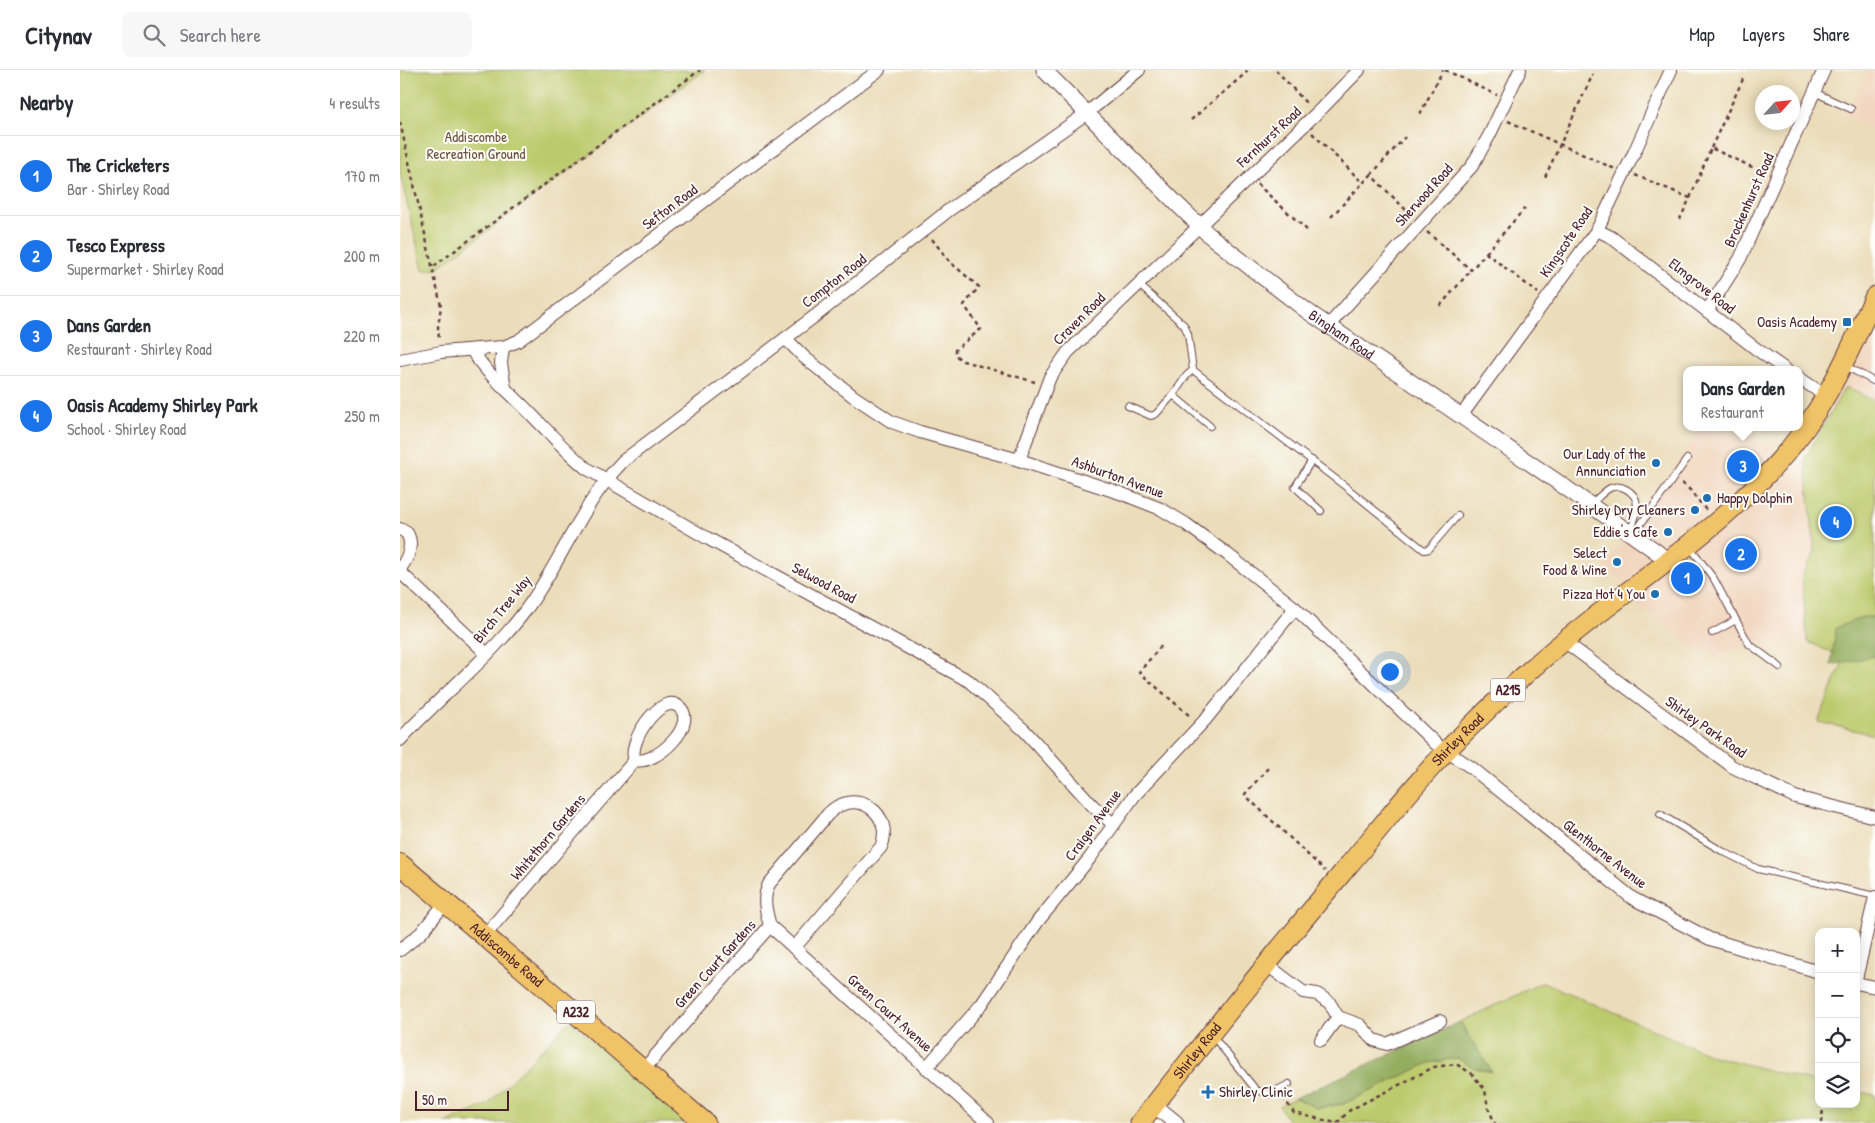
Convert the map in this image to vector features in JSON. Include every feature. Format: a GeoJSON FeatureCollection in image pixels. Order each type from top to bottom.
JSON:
{"type":"FeatureCollection","features":[{"type":"Feature","properties":{"kind":"highway","name":"Addiscombe Road"},"geometry":{"type":"LineString","coordinates":[[400,864],[705,1123]]}},
{"type":"Feature","properties":{"kind":"main road","name":"Shirley Road"},"geometry":{"type":"LineString","coordinates":[[1803,430],[1826,396],[1843,365],[1875,296]]}},
{"type":"Feature","properties":{"kind":"main road","name":"Shirley Road"},"geometry":{"type":"LineString","coordinates":[[1140,1123],[1266,964],[1446,751],[1522,677],[1564,641],[1689,546],[1717,522],[1752,490],[1802,431]]}},
{"type":"Feature","properties":{"kind":"street","name":"Sefton Road"},"geometry":{"type":"LineString","coordinates":[[400,360],[441,352],[503,347],[512,344],[879,70]]}},
{"type":"Feature","properties":{"kind":"street","name":"Bingham Road"},"geometry":{"type":"LineString","coordinates":[[1044,70],[1199,225],[1293,301],[1632,534],[1668,561]]}},
{"type":"Feature","properties":{"kind":"street","name":"Compton Road"},"geometry":{"type":"LineString","coordinates":[[606,480],[633,452],[786,339],[956,205],[1087,113],[1139,70]]}},
{"type":"Feature","properties":{"kind":"street","name":"Fernhurst Road"},"geometry":{"type":"LineString","coordinates":[[1199,225],[1315,115],[1359,70]]}},
{"type":"Feature","properties":{"kind":"street","name":"Sherwood Road"},"geometry":{"type":"LineString","coordinates":[[1328,326],[1472,166],[1490,134],[1520,70]]}},
{"type":"Feature","properties":{"kind":"street","name":"Kingscote Road"},"geometry":{"type":"LineString","coordinates":[[1461,416],[1597,230],[1630,162],[1670,70]]}},
{"type":"Feature","properties":{"kind":"street","name":"Brockenhurst Road"},"geometry":{"type":"LineString","coordinates":[[1707,311],[1740,259],[1824,70]]}},
{"type":"Feature","properties":{"kind":"street","name":"Craven Road"},"geometry":{"type":"LineString","coordinates":[[1019,460],[1046,386],[1058,365],[1076,343],[1199,225]]}},
{"type":"Feature","properties":{"kind":"street","name":"Elmgrove Road"},"geometry":{"type":"LineString","coordinates":[[1597,230],[1612,237],[1781,366]]}},
{"type":"Feature","properties":{"kind":"street","name":"Ashburton Avenue"},"geometry":{"type":"LineString","coordinates":[[786,339],[805,358],[848,392],[892,422],[1019,460],[1126,495],[1170,514],[1209,540],[1295,608],[1427,736],[1446,751]]}},
{"type":"Feature","properties":{"kind":"street"},"geometry":{"type":"LineString","coordinates":[[503,347],[501,363],[506,388]]}},
{"type":"Feature","properties":{"kind":"street","name":"Selwood Road"},"geometry":{"type":"LineString","coordinates":[[472,350],[485,369],[572,456],[606,480],[707,538],[969,681],[1025,731],[1093,806],[1113,824]]}},
{"type":"Feature","properties":{"kind":"street"},"geometry":{"type":"LineString","coordinates":[[1803,381],[1826,396]]}},
{"type":"Feature","properties":{"kind":"street","name":"Birch Tree Way"},"geometry":{"type":"LineString","coordinates":[[400,740],[511,629],[537,594],[586,509],[606,480]]}},
{"type":"Feature","properties":{"kind":"street"},"geometry":{"type":"LineString","coordinates":[[400,529],[407,533],[411,541],[407,557],[400,571],[487,654]]}},
{"type":"Feature","properties":{"kind":"street","name":"Craigen Avenue"},"geometry":{"type":"LineString","coordinates":[[926,1068],[982,1004],[1033,927],[1090,858],[1113,824],[1143,786],[1208,718],[1295,608]]}},
{"type":"Feature","properties":{"kind":"street","name":"Shirley Park Road"},"geometry":{"type":"LineString","coordinates":[[1564,641],[1733,767],[1795,797],[1875,817]]}},
{"type":"Feature","properties":{"kind":"street"},"geometry":{"type":"LineString","coordinates":[[671,704],[679,707],[684,714],[685,721],[676,737],[657,755],[644,761],[635,760],[632,756],[634,745],[641,730],[652,716],[665,705],[671,704]]}},
{"type":"Feature","properties":{"kind":"street","name":"Glenthorne Avenue"},"geometry":{"type":"LineString","coordinates":[[1446,751],[1472,768],[1632,898],[1710,939],[1815,971]]}},
{"type":"Feature","properties":{"kind":"street","name":"Whitethorn Gardens"},"geometry":{"type":"LineString","coordinates":[[485,935],[635,760]]}},
{"type":"Feature","properties":{"kind":"street","name":"Green Court Gardens"},"geometry":{"type":"LineString","coordinates":[[643,1070],[770,926],[764,902],[769,884],[828,814],[837,806],[849,802],[863,804],[873,809],[884,828],[884,841],[881,847],[794,948]]}},
{"type":"Feature","properties":{"kind":"street"},"geometry":{"type":"LineString","coordinates":[[1857,973],[1875,896]]}},
{"type":"Feature","properties":{"kind":"street"},"geometry":{"type":"LineString","coordinates":[[400,950],[421,932],[446,902]]}},
{"type":"Feature","properties":{"kind":"street","name":"Green Court Avenue"},"geometry":{"type":"LineString","coordinates":[[770,926],[988,1123]]}},
{"type":"Feature","properties":{"kind":"street"},"geometry":{"type":"LineString","coordinates":[[1266,964],[1303,992],[1317,994],[1329,1002],[1338,1017],[1360,1025],[1374,1040],[1387,1044],[1440,1020]]}},
{"type":"Feature","properties":{"kind":"street"},"geometry":{"type":"LineString","coordinates":[[1860,984],[1875,987]]}},
{"type":"Feature","properties":{"kind":"street"},"geometry":{"type":"LineString","coordinates":[[1320,1040],[1338,1017]]}},
{"type":"Feature","properties":{"kind":"street"},"geometry":{"type":"LineString","coordinates":[[1154,1105],[1176,1123]]}},
{"type":"Feature","properties":{"kind":"lane"},"geometry":{"type":"LineString","coordinates":[[1814,92],[1851,108]]}},
{"type":"Feature","properties":{"kind":"lane"},"geometry":{"type":"LineString","coordinates":[[1137,284],[1184,325],[1188,334],[1193,370],[1312,460],[1424,550],[1429,549],[1458,516]]}},
{"type":"Feature","properties":{"kind":"lane"},"geometry":{"type":"LineString","coordinates":[[1843,365],[1875,382]]}},
{"type":"Feature","properties":{"kind":"lane"},"geometry":{"type":"LineString","coordinates":[[1128,406],[1149,416],[1154,416],[1193,370]]}},
{"type":"Feature","properties":{"kind":"lane"},"geometry":{"type":"LineString","coordinates":[[1173,395],[1210,426]]}},
{"type":"Feature","properties":{"kind":"lane"},"geometry":{"type":"LineString","coordinates":[[1632,534],[1687,459]]}},
{"type":"Feature","properties":{"kind":"lane"},"geometry":{"type":"LineString","coordinates":[[1312,460],[1295,487],[1321,511]]}},
{"type":"Feature","properties":{"kind":"lane"},"geometry":{"type":"LineString","coordinates":[[1590,505],[1606,491],[1616,487],[1621,487],[1631,492],[1638,508],[1632,534]]}},
{"type":"Feature","properties":{"kind":"lane"},"geometry":{"type":"LineString","coordinates":[[1689,546],[1714,579],[1749,644],[1780,667]]}},
{"type":"Feature","properties":{"kind":"lane"},"geometry":{"type":"LineString","coordinates":[[1712,633],[1736,620]]}},
{"type":"Feature","properties":{"kind":"lane"},"geometry":{"type":"LineString","coordinates":[[1660,814],[1722,851],[1758,868],[1875,896]]}},
{"type":"Feature","properties":{"kind":"lane"},"geometry":{"type":"LineString","coordinates":[[1211,1033],[1256,1090],[1269,1094],[1289,1084]]}},
{"type":"Feature","properties":{"kind":"path"},"geometry":{"type":"LineString","coordinates":[[434,266],[700,70]]}},
{"type":"Feature","properties":{"kind":"path"},"geometry":{"type":"LineString","coordinates":[[1276,70],[1310,107]]}},
{"type":"Feature","properties":{"kind":"path"},"geometry":{"type":"LineString","coordinates":[[1420,114],[1444,70],[1498,95]]}},
{"type":"Feature","properties":{"kind":"path"},"geometry":{"type":"LineString","coordinates":[[1191,120],[1247,71]]}},
{"type":"Feature","properties":{"kind":"path"},"geometry":{"type":"LineString","coordinates":[[1545,177],[1562,145],[1594,74]]}},
{"type":"Feature","properties":{"kind":"path"},"geometry":{"type":"LineString","coordinates":[[1680,218],[1744,77]]}},
{"type":"Feature","properties":{"kind":"path"},"geometry":{"type":"LineString","coordinates":[[1506,120],[1616,169]]}},
{"type":"Feature","properties":{"kind":"path"},"geometry":{"type":"LineString","coordinates":[[400,122],[434,266],[441,306],[438,333],[441,352]]}},
{"type":"Feature","properties":{"kind":"path"},"geometry":{"type":"LineString","coordinates":[[1311,132],[1363,183]]}},
{"type":"Feature","properties":{"kind":"path"},"geometry":{"type":"LineString","coordinates":[[1331,218],[1405,137]]}},
{"type":"Feature","properties":{"kind":"path"},"geometry":{"type":"LineString","coordinates":[[1711,148],[1768,174]]}},
{"type":"Feature","properties":{"kind":"path"},"geometry":{"type":"LineString","coordinates":[[1370,175],[1414,218]]}},
{"type":"Feature","properties":{"kind":"path"},"geometry":{"type":"LineString","coordinates":[[1634,175],[1690,198]]}},
{"type":"Feature","properties":{"kind":"path"},"geometry":{"type":"LineString","coordinates":[[1256,183],[1307,230]]}},
{"type":"Feature","properties":{"kind":"path"},"geometry":{"type":"LineString","coordinates":[[1440,306],[1525,208]]}},
{"type":"Feature","properties":{"kind":"path"},"geometry":{"type":"LineString","coordinates":[[924,230],[950,262],[979,287],[964,305],[981,329],[955,350],[955,355],[963,361],[1046,386]]}},
{"type":"Feature","properties":{"kind":"path"},"geometry":{"type":"LineString","coordinates":[[1426,231],[1470,270]]}},
{"type":"Feature","properties":{"kind":"path"},"geometry":{"type":"LineString","coordinates":[[1486,253],[1539,294]]}},
{"type":"Feature","properties":{"kind":"path"},"geometry":{"type":"LineString","coordinates":[[1674,477],[1690,490],[1717,522]]}},
{"type":"Feature","properties":{"kind":"path"},"geometry":{"type":"LineString","coordinates":[[1161,646],[1139,672],[1194,720]]}},
{"type":"Feature","properties":{"kind":"path"},"geometry":{"type":"LineString","coordinates":[[1268,768],[1245,794],[1246,796],[1328,874]]}},
{"type":"Feature","properties":{"kind":"path"},"geometry":{"type":"LineString","coordinates":[[1278,1089],[1294,1112],[1336,1123],[1350,1110],[1434,1067],[1456,1064],[1472,1073],[1485,1090],[1488,1108],[1495,1123]]}},
{"type":"Feature","properties":{"kind":"path"},"geometry":{"type":"LineString","coordinates":[[1822,1123],[1823,1108]]}},
{"type":"Feature","properties":{"kind":"shaded area"},"geometry":{"type":"Polygon","coordinates":[[[1868,70],[1875,70],[1875,132],[1845,116],[1868,70]]]}},
{"type":"Feature","properties":{"kind":"shaded area"},"geometry":{"type":"Polygon","coordinates":[[[1875,316],[1875,734],[1844,659],[1807,641],[1750,644],[1718,656],[1690,645],[1634,604],[1620,579],[1603,566],[1637,522],[1700,431],[1734,431],[1744,438],[1767,444],[1793,469],[1805,458],[1875,316]]]}},
{"type":"Feature","properties":{"kind":"green space","name":"Addiscombe Recreation Ground"},"geometry":{"type":"Polygon","coordinates":[[[400,70],[705,70],[436,269],[423,270],[400,174],[400,70]]]}},
{"type":"Feature","properties":{"kind":"green space"},"geometry":{"type":"Polygon","coordinates":[[[1845,387],[1875,401],[1875,735],[1818,722],[1844,659],[1807,641],[1802,575],[1815,553],[1805,458],[1845,387]]]}},
{"type":"Feature","properties":{"kind":"green space"},"geometry":{"type":"Polygon","coordinates":[[[1862,617],[1875,617],[1875,656],[1831,665],[1836,628],[1862,617]]]}},
{"type":"Feature","properties":{"kind":"green space"},"geometry":{"type":"Polygon","coordinates":[[[1543,982],[1713,1056],[1815,1082],[1815,1108],[1860,1108],[1860,1092],[1875,1095],[1875,1123],[1290,1123],[1279,1106],[1295,1098],[1317,1108],[1343,1104],[1429,1063],[1457,1058],[1475,1068],[1491,1072],[1460,1022],[1543,982]]]}},
{"type":"Feature","properties":{"kind":"green space"},"geometry":{"type":"Polygon","coordinates":[[[570,1021],[686,1123],[445,1123],[487,1105],[570,1021]]]}},
{"type":"Feature","properties":{"kind":"green space"},"geometry":{"type":"Polygon","coordinates":[[[1460,1022],[1492,1072],[1475,1068],[1457,1058],[1429,1063],[1343,1104],[1317,1108],[1295,1098],[1460,1022]]]}},
{"type":"Feature","properties":{"kind":"place","name":"Oasis Academy"},"geometry":{"type":"Point","coordinates":[1847,322]}},
{"type":"Feature","properties":{"kind":"place","name":"Our Lady of the Annunciation"},"geometry":{"type":"Point","coordinates":[1656,463]}},
{"type":"Feature","properties":{"kind":"place","name":"Dans Garden"},"geometry":{"type":"Point","coordinates":[1743,466]}},
{"type":"Feature","properties":{"kind":"place","name":"Happy Dolphin"},"geometry":{"type":"Point","coordinates":[1707,498]}},
{"type":"Feature","properties":{"kind":"place","name":"Shirley Dry Cleaners"},"geometry":{"type":"Point","coordinates":[1695,510]}},
{"type":"Feature","properties":{"kind":"place","name":"Oasis Academy Shirley Park"},"geometry":{"type":"Point","coordinates":[1836,522]}},
{"type":"Feature","properties":{"kind":"place","name":"Eddie's Cafe"},"geometry":{"type":"Point","coordinates":[1668,532]}},
{"type":"Feature","properties":{"kind":"place","name":"Tesco Express"},"geometry":{"type":"Point","coordinates":[1741,554]}},
{"type":"Feature","properties":{"kind":"place","name":"Select Food & Wine"},"geometry":{"type":"Point","coordinates":[1617,562]}},
{"type":"Feature","properties":{"kind":"place","name":"The Cricketers"},"geometry":{"type":"Point","coordinates":[1687,578]}},
{"type":"Feature","properties":{"kind":"place","name":"Pizza Hot 4 You"},"geometry":{"type":"Point","coordinates":[1655,594]}},
{"type":"Feature","properties":{"kind":"place","name":"Shirley Clinic"},"geometry":{"type":"Point","coordinates":[1208,1092]}}]}
